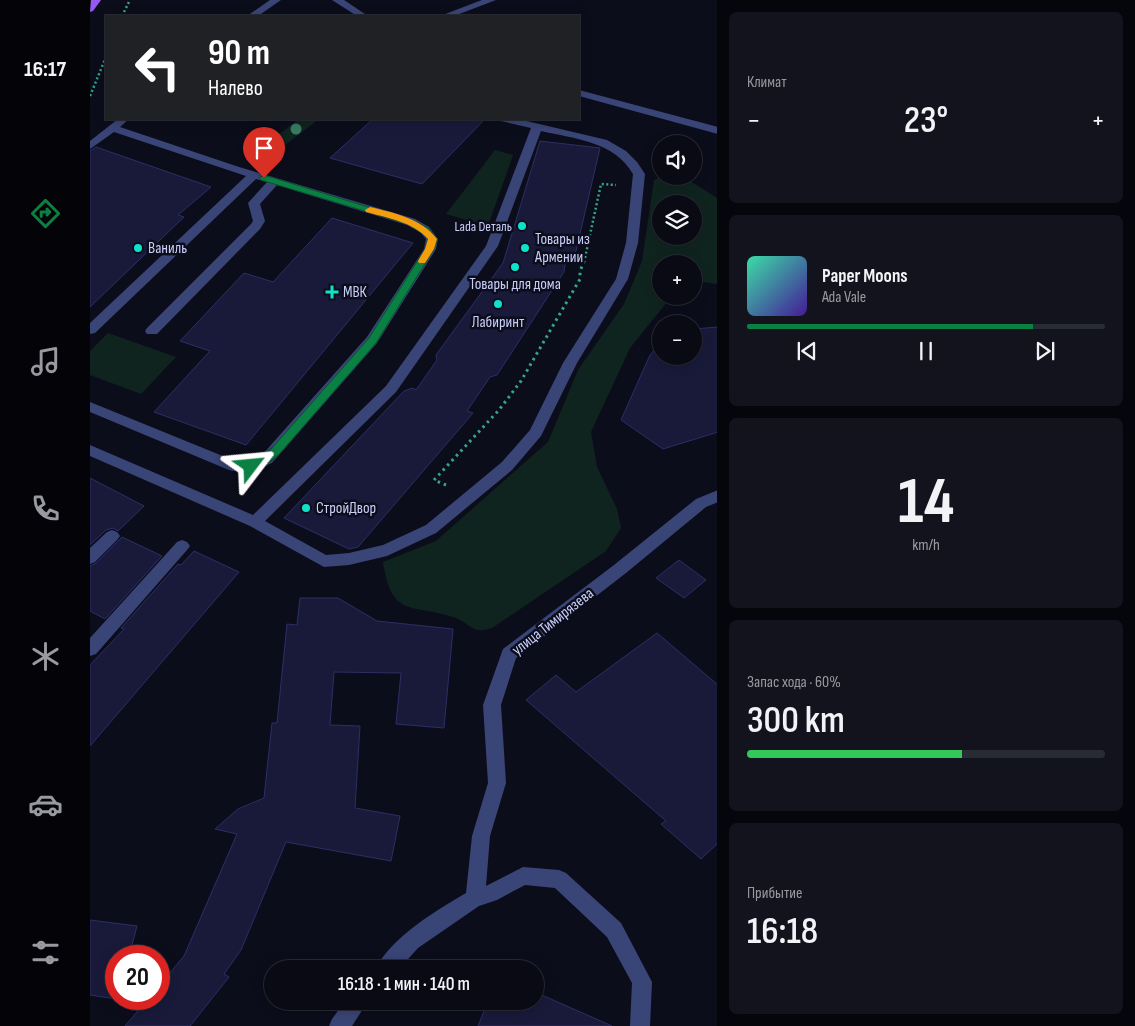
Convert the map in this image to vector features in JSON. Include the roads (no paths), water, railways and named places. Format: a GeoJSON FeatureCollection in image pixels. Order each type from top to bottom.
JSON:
{"type":"FeatureCollection","features":[{"type":"Feature","properties":{"kind":"main road"},"geometry":{"type":"LineString","coordinates":[[90,9],[96,0]]}},
{"type":"Feature","properties":{"kind":"street"},"geometry":{"type":"LineString","coordinates":[[254,15],[276,0]]}},
{"type":"Feature","properties":{"kind":"street"},"geometry":{"type":"LineString","coordinates":[[338,0],[361,15]]}},
{"type":"Feature","properties":{"kind":"street"},"geometry":{"type":"LineString","coordinates":[[448,15],[491,0]]}},
{"type":"Feature","properties":{"kind":"street"},"geometry":{"type":"LineString","coordinates":[[580,93],[717,131]]}},
{"type":"Feature","properties":{"kind":"street"},"geometry":{"type":"LineString","coordinates":[[90,146],[123,120]]}},
{"type":"Feature","properties":{"kind":"street"},"geometry":{"type":"LineString","coordinates":[[90,450],[255,522],[324,560],[349,559],[387,550],[431,529],[507,466],[536,433],[570,364],[622,279],[632,243],[639,174],[633,164],[622,153],[604,142],[510,120]]}},
{"type":"Feature","properties":{"kind":"street"},"geometry":{"type":"LineString","coordinates":[[255,522],[392,389],[492,246],[538,126]]}},
{"type":"Feature","properties":{"kind":"street"},"geometry":{"type":"LineString","coordinates":[[90,407],[234,466],[251,466],[267,459],[277,450],[372,340],[430,249],[432,239],[424,230],[411,222],[275,181],[112,128]]}},
{"type":"Feature","properties":{"kind":"street"},"geometry":{"type":"LineString","coordinates":[[90,330],[253,174]]}},
{"type":"Feature","properties":{"kind":"street"},"geometry":{"type":"LineString","coordinates":[[152,331],[256,226],[259,221],[254,203],[275,181]]}},
{"type":"Feature","properties":{"kind":"street","name":"улица Тимирязева"},"geometry":{"type":"LineString","coordinates":[[475,898],[481,836],[497,783],[492,705],[509,654],[620,569],[701,503],[717,495]]}},
{"type":"Feature","properties":{"kind":"street"},"geometry":{"type":"LineString","coordinates":[[90,558],[112,536]]}},
{"type":"Feature","properties":{"kind":"street"},"geometry":{"type":"LineString","coordinates":[[90,649],[182,546]]}},
{"type":"Feature","properties":{"kind":"street"},"geometry":{"type":"LineString","coordinates":[[394,960],[411,941],[475,898],[490,894],[523,876],[559,879],[614,930],[642,982],[640,1026]]}},
{"type":"Feature","properties":{"kind":"street"},"geometry":{"type":"LineString","coordinates":[[340,1026],[352,1010]]}},
{"type":"Feature","properties":{"kind":"place","name":"Lada Dеталь"},"geometry":{"type":"Point","coordinates":[522,226]}},
{"type":"Feature","properties":{"kind":"place","name":"Ваниль"},"geometry":{"type":"Point","coordinates":[138,248]}},
{"type":"Feature","properties":{"kind":"place","name":"Товары из Армении"},"geometry":{"type":"Point","coordinates":[525,248]}},
{"type":"Feature","properties":{"kind":"place","name":"Товары для дома"},"geometry":{"type":"Point","coordinates":[515,267]}},
{"type":"Feature","properties":{"kind":"place","name":"МВК"},"geometry":{"type":"Point","coordinates":[332,292]}},
{"type":"Feature","properties":{"kind":"place","name":"Лабиринт"},"geometry":{"type":"Point","coordinates":[498,304]}},
{"type":"Feature","properties":{"kind":"place","name":"СтройДвор"},"geometry":{"type":"Point","coordinates":[306,508]}}]}
